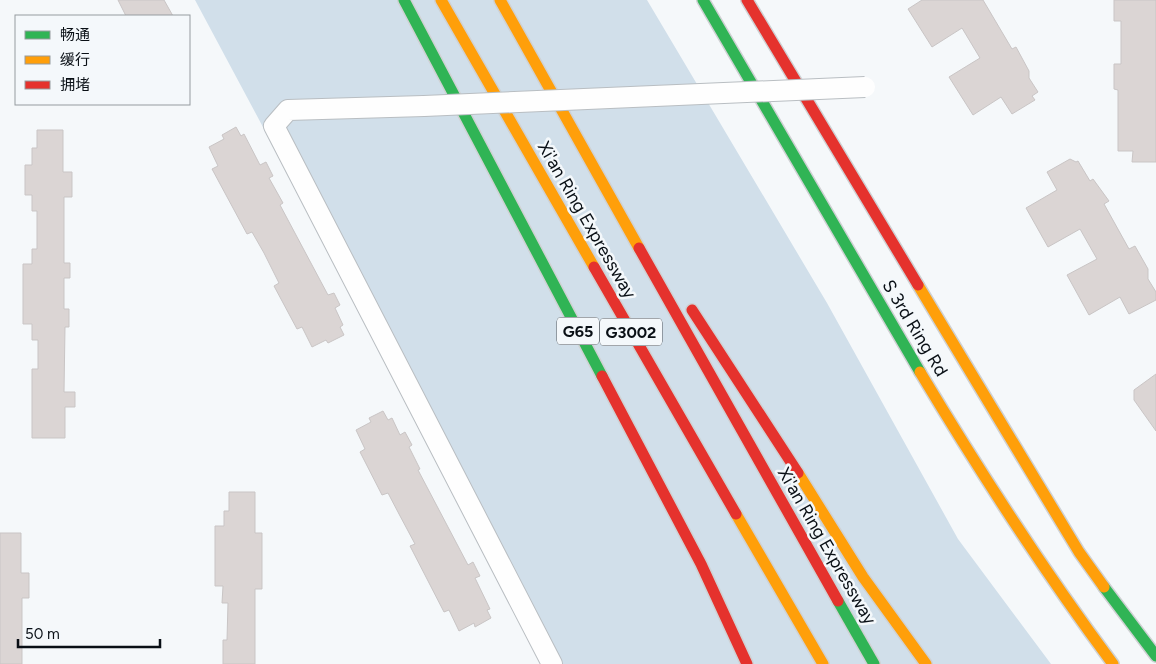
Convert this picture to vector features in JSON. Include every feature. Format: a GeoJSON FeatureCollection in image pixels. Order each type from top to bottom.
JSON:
{"type":"FeatureCollection","features":[{"type":"Feature","properties":{"kind":"highway","name":"G65"},"geometry":{"type":"LineString","coordinates":[[404,0],[701,564],[747,664]]}},
{"type":"Feature","properties":{"kind":"highway","name":"Xi'an Ring Expressway"},"geometry":{"type":"LineString","coordinates":[[441,0],[823,664]]}},
{"type":"Feature","properties":{"kind":"highway","name":"Xi'an Ring Expressway"},"geometry":{"type":"LineString","coordinates":[[500,0],[874,664]]}},
{"type":"Feature","properties":{"kind":"highway","name":"S 3rd Ring Rd"},"geometry":{"type":"LineString","coordinates":[[703,0],[914,360],[1001,504],[1048,575],[1113,664]]}},
{"type":"Feature","properties":{"kind":"highway","name":"S 3rd Ring Rd"},"geometry":{"type":"LineString","coordinates":[[747,0],[1079,552],[1156,656]]}},
{"type":"Feature","properties":{"kind":"highway"},"geometry":{"type":"LineString","coordinates":[[568,121],[654,252]]}},
{"type":"Feature","properties":{"kind":"highway"},"geometry":{"type":"LineString","coordinates":[[687,302],[773,433],[863,577],[926,664]]}},
{"type":"Feature","properties":{"kind":"highway"},"geometry":{"type":"LineString","coordinates":[[701,564],[756,664]]}},
{"type":"Feature","properties":{"kind":"street"},"geometry":{"type":"LineString","coordinates":[[552,664],[274,126],[288,110],[864,87]]}},
{"type":"Feature","properties":{"kind":"shaded area"},"geometry":{"type":"Polygon","coordinates":[[[195,0],[647,0],[827,303],[958,539],[1051,664],[550,664],[195,0]]]}},
{"type":"Feature","properties":{"kind":"building"},"geometry":{"type":"Polygon","coordinates":[[[118,0],[164,0],[172,15],[126,15],[118,0]]]}},
{"type":"Feature","properties":{"kind":"building"},"geometry":{"type":"Polygon","coordinates":[[[922,0],[983,0],[1012,49],[1016,47],[1029,71],[1029,78],[1038,92],[1032,96],[1035,100],[1012,114],[1001,97],[973,115],[949,77],[980,58],[962,28],[932,47],[908,9],[922,0]]]}},
{"type":"Feature","properties":{"kind":"building"},"geometry":{"type":"Polygon","coordinates":[[[1114,0],[1156,0],[1156,162],[1132,162],[1133,151],[1118,151],[1118,90],[1114,89],[1114,64],[1121,64],[1121,21],[1114,21],[1114,0]]]}},
{"type":"Feature","properties":{"kind":"building"},"geometry":{"type":"Polygon","coordinates":[[[236,127],[241,136],[244,134],[260,165],[266,162],[273,176],[269,178],[283,203],[280,205],[328,295],[334,293],[340,305],[335,308],[343,325],[340,327],[344,335],[328,343],[326,340],[312,347],[302,327],[297,329],[274,286],[279,283],[264,253],[252,232],[247,234],[212,169],[218,166],[209,147],[224,139],[222,135],[236,127]]]}},
{"type":"Feature","properties":{"kind":"building"},"geometry":{"type":"Polygon","coordinates":[[[37,130],[63,130],[63,172],[72,172],[72,197],[64,197],[64,263],[70,263],[70,278],[64,278],[64,309],[69,309],[69,327],[65,327],[64,392],[75,392],[75,407],[65,407],[65,438],[32,438],[32,369],[38,369],[38,340],[32,340],[32,324],[23,324],[23,264],[32,264],[32,249],[37,249],[37,211],[32,211],[32,195],[25,195],[25,165],[32,165],[32,148],[37,148],[37,130]]]}},
{"type":"Feature","properties":{"kind":"building"},"geometry":{"type":"Polygon","coordinates":[[[1070,159],[1078,161],[1090,181],[1093,179],[1109,201],[1104,204],[1129,249],[1135,246],[1148,269],[1148,279],[1156,292],[1156,300],[1129,314],[1120,297],[1089,315],[1067,275],[1097,259],[1080,229],[1048,247],[1026,208],[1057,190],[1047,172],[1070,159]]]}},
{"type":"Feature","properties":{"kind":"building"},"geometry":{"type":"Polygon","coordinates":[[[1156,374],[1156,431],[1134,400],[1134,390],[1156,374]]]}},
{"type":"Feature","properties":{"kind":"building"},"geometry":{"type":"Polygon","coordinates":[[[383,411],[388,420],[392,418],[400,435],[405,432],[412,445],[409,447],[420,469],[418,470],[468,565],[473,562],[480,576],[475,578],[490,609],[487,610],[491,618],[475,627],[474,623],[459,631],[449,610],[444,612],[410,546],[415,544],[388,493],[382,495],[360,452],[365,449],[356,430],[371,422],[369,418],[383,411]]]}},
{"type":"Feature","properties":{"kind":"building"},"geometry":{"type":"Polygon","coordinates":[[[229,492],[255,492],[255,533],[262,533],[262,589],[255,589],[255,664],[223,664],[223,640],[227,640],[228,603],[222,603],[223,586],[215,586],[215,526],[224,526],[224,511],[229,511],[229,492]]]}},
{"type":"Feature","properties":{"kind":"building"},"geometry":{"type":"Polygon","coordinates":[[[0,533],[21,533],[21,573],[29,573],[29,598],[22,598],[22,664],[0,664],[0,533]]]}},
{"type":"Feature","properties":{"kind":"traffic: fast"},"geometry":{"type":"LineString","coordinates":[[404,0],[602,376]]}},
{"type":"Feature","properties":{"kind":"traffic: fast"},"geometry":{"type":"LineString","coordinates":[[703,0],[920,372]]}},
{"type":"Feature","properties":{"kind":"traffic: fast"},"geometry":{"type":"LineString","coordinates":[[1104,587],[1156,656]]}},
{"type":"Feature","properties":{"kind":"traffic: fast"},"geometry":{"type":"LineString","coordinates":[[838,601],[874,664]]}},
{"type":"Feature","properties":{"kind":"traffic: slow"},"geometry":{"type":"LineString","coordinates":[[441,0],[594,267]]}},
{"type":"Feature","properties":{"kind":"traffic: slow"},"geometry":{"type":"LineString","coordinates":[[500,0],[639,248]]}},
{"type":"Feature","properties":{"kind":"traffic: slow"},"geometry":{"type":"LineString","coordinates":[[918,285],[1079,552],[1104,587]]}},
{"type":"Feature","properties":{"kind":"traffic: slow"},"geometry":{"type":"LineString","coordinates":[[920,372],[1013,520],[1113,664]]}},
{"type":"Feature","properties":{"kind":"traffic: slow"},"geometry":{"type":"LineString","coordinates":[[798,473],[863,577],[926,664]]}},
{"type":"Feature","properties":{"kind":"traffic: slow"},"geometry":{"type":"LineString","coordinates":[[736,514],[823,664]]}},
{"type":"Feature","properties":{"kind":"traffic: jam"},"geometry":{"type":"LineString","coordinates":[[747,0],[918,285]]}},
{"type":"Feature","properties":{"kind":"traffic: jam"},"geometry":{"type":"LineString","coordinates":[[639,248],[838,601]]}},
{"type":"Feature","properties":{"kind":"traffic: jam"},"geometry":{"type":"LineString","coordinates":[[594,267],[736,514]]}},
{"type":"Feature","properties":{"kind":"traffic: jam"},"geometry":{"type":"LineString","coordinates":[[692,310],[798,473]]}},
{"type":"Feature","properties":{"kind":"traffic: jam"},"geometry":{"type":"LineString","coordinates":[[602,376],[701,564],[747,664]]}}]}
